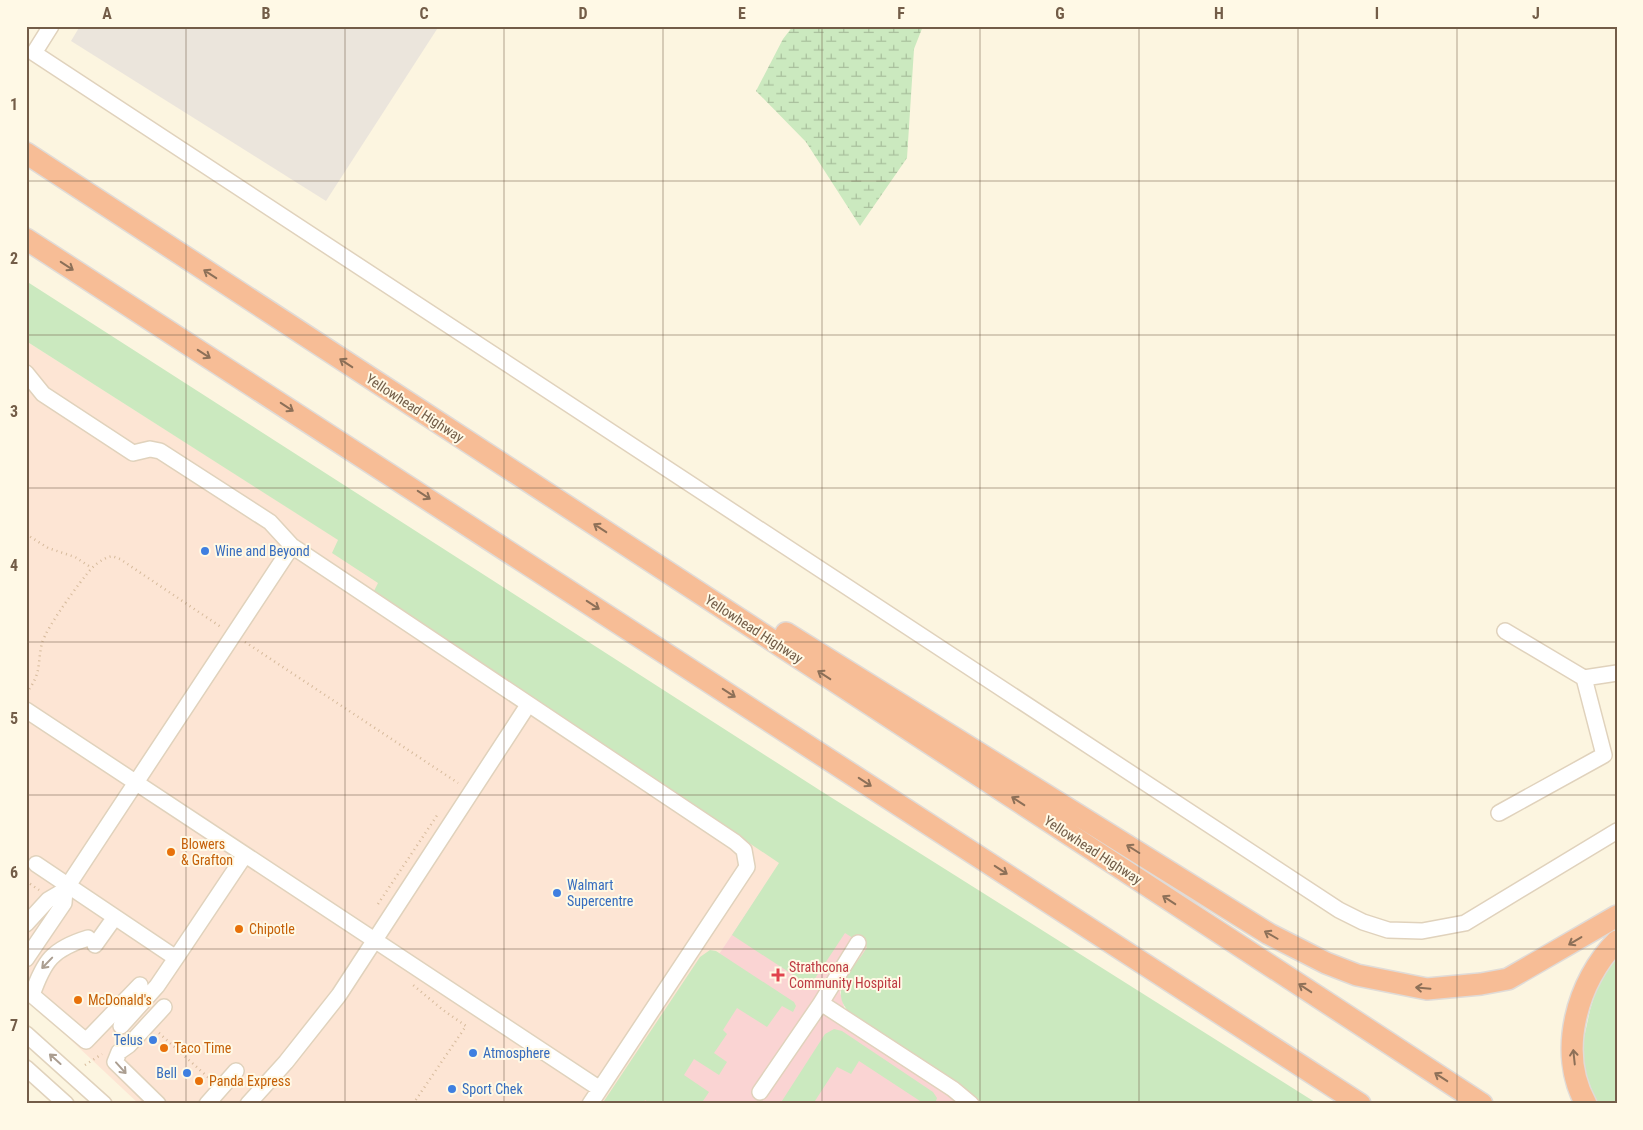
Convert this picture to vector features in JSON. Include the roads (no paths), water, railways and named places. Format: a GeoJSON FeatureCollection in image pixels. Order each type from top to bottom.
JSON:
{"type":"FeatureCollection","features":[{"type":"Feature","properties":{"kind":"highway","name":"Yellowhead Highway"},"geometry":{"type":"LineString","coordinates":[[26,153],[1482,1104]]}},
{"type":"Feature","properties":{"kind":"highway"},"geometry":{"type":"LineString","coordinates":[[26,239],[1360,1104]]}},
{"type":"Feature","properties":{"kind":"highway"},"geometry":{"type":"LineString","coordinates":[[622,543],[742,606],[1269,934],[1326,963],[1357,975],[1428,989],[1481,984],[1508,979],[1617,916]]}},
{"type":"Feature","properties":{"kind":"highway"},"geometry":{"type":"LineString","coordinates":[[1586,1104],[1581,1095],[1573,1052],[1578,1005],[1596,966],[1617,941]]}},
{"type":"Feature","properties":{"kind":"street"},"geometry":{"type":"LineString","coordinates":[[51,26],[34,53],[1339,910],[1363,922],[1388,930],[1422,931],[1465,923],[1617,831]]}},
{"type":"Feature","properties":{"kind":"street"},"geometry":{"type":"LineString","coordinates":[[26,373],[43,394],[134,453],[150,449],[160,451],[270,522],[292,546],[735,842],[744,850],[748,867],[590,1104]]}},
{"type":"Feature","properties":{"kind":"street"},"geometry":{"type":"LineString","coordinates":[[26,924],[48,900],[66,887],[292,546]]}},
{"type":"Feature","properties":{"kind":"street"},"geometry":{"type":"LineString","coordinates":[[1505,631],[1584,678],[1617,673]]}},
{"type":"Feature","properties":{"kind":"street"},"geometry":{"type":"LineString","coordinates":[[1499,813],[1604,755],[1584,678]]}},
{"type":"Feature","properties":{"kind":"street"},"geometry":{"type":"LineString","coordinates":[[248,1104],[309,1035],[339,995],[528,705]]}},
{"type":"Feature","properties":{"kind":"street"},"geometry":{"type":"LineString","coordinates":[[26,710],[600,1089]]}},
{"type":"Feature","properties":{"kind":"street"},"geometry":{"type":"LineString","coordinates":[[121,1026],[157,986],[245,855]]}},
{"type":"Feature","properties":{"kind":"street"},"geometry":{"type":"LineString","coordinates":[[36,864],[66,887],[176,958]]}},
{"type":"Feature","properties":{"kind":"street"},"geometry":{"type":"LineString","coordinates":[[26,958],[64,903],[66,887]]}},
{"type":"Feature","properties":{"kind":"street"},"geometry":{"type":"LineString","coordinates":[[114,917],[91,942],[67,945],[42,966],[32,994],[86,1040],[140,985]]}},
{"type":"Feature","properties":{"kind":"street"},"geometry":{"type":"LineString","coordinates":[[760,1092],[858,943]]}},
{"type":"Feature","properties":{"kind":"street"},"geometry":{"type":"LineString","coordinates":[[820,1003],[953,1089],[971,1104]]}},
{"type":"Feature","properties":{"kind":"street"},"geometry":{"type":"LineString","coordinates":[[158,1104],[115,1062],[119,1052],[129,1045],[164,1007]]}},
{"type":"Feature","properties":{"kind":"street"},"geometry":{"type":"LineString","coordinates":[[26,1034],[104,1104]]}},
{"type":"Feature","properties":{"kind":"street"},"geometry":{"type":"LineString","coordinates":[[26,1068],[66,1104]]}},
{"type":"Feature","properties":{"kind":"street"},"geometry":{"type":"LineString","coordinates":[[207,1104],[236,1071]]}},
{"type":"Feature","properties":{"kind":"place","name":"Wine and Beyond"},"geometry":{"type":"Point","coordinates":[205,551]}},
{"type":"Feature","properties":{"kind":"place","name":"Blowers & Grafton"},"geometry":{"type":"Point","coordinates":[171,852]}},
{"type":"Feature","properties":{"kind":"place","name":"Walmart Supercentre"},"geometry":{"type":"Point","coordinates":[557,893]}},
{"type":"Feature","properties":{"kind":"place","name":"Chipotle"},"geometry":{"type":"Point","coordinates":[239,929]}},
{"type":"Feature","properties":{"kind":"place","name":"Strathcona Community Hospital"},"geometry":{"type":"Point","coordinates":[778,975]}},
{"type":"Feature","properties":{"kind":"place","name":"McDonald's"},"geometry":{"type":"Point","coordinates":[78,1000]}},
{"type":"Feature","properties":{"kind":"place","name":"Telus"},"geometry":{"type":"Point","coordinates":[153,1040]}},
{"type":"Feature","properties":{"kind":"place","name":"Taco Time"},"geometry":{"type":"Point","coordinates":[164,1048]}},
{"type":"Feature","properties":{"kind":"place","name":"Atmosphere"},"geometry":{"type":"Point","coordinates":[473,1053]}},
{"type":"Feature","properties":{"kind":"place","name":"Bell"},"geometry":{"type":"Point","coordinates":[187,1073]}},
{"type":"Feature","properties":{"kind":"place","name":"Panda Express"},"geometry":{"type":"Point","coordinates":[199,1081]}},
{"type":"Feature","properties":{"kind":"place","name":"Sport Chek"},"geometry":{"type":"Point","coordinates":[452,1089]}}]}
